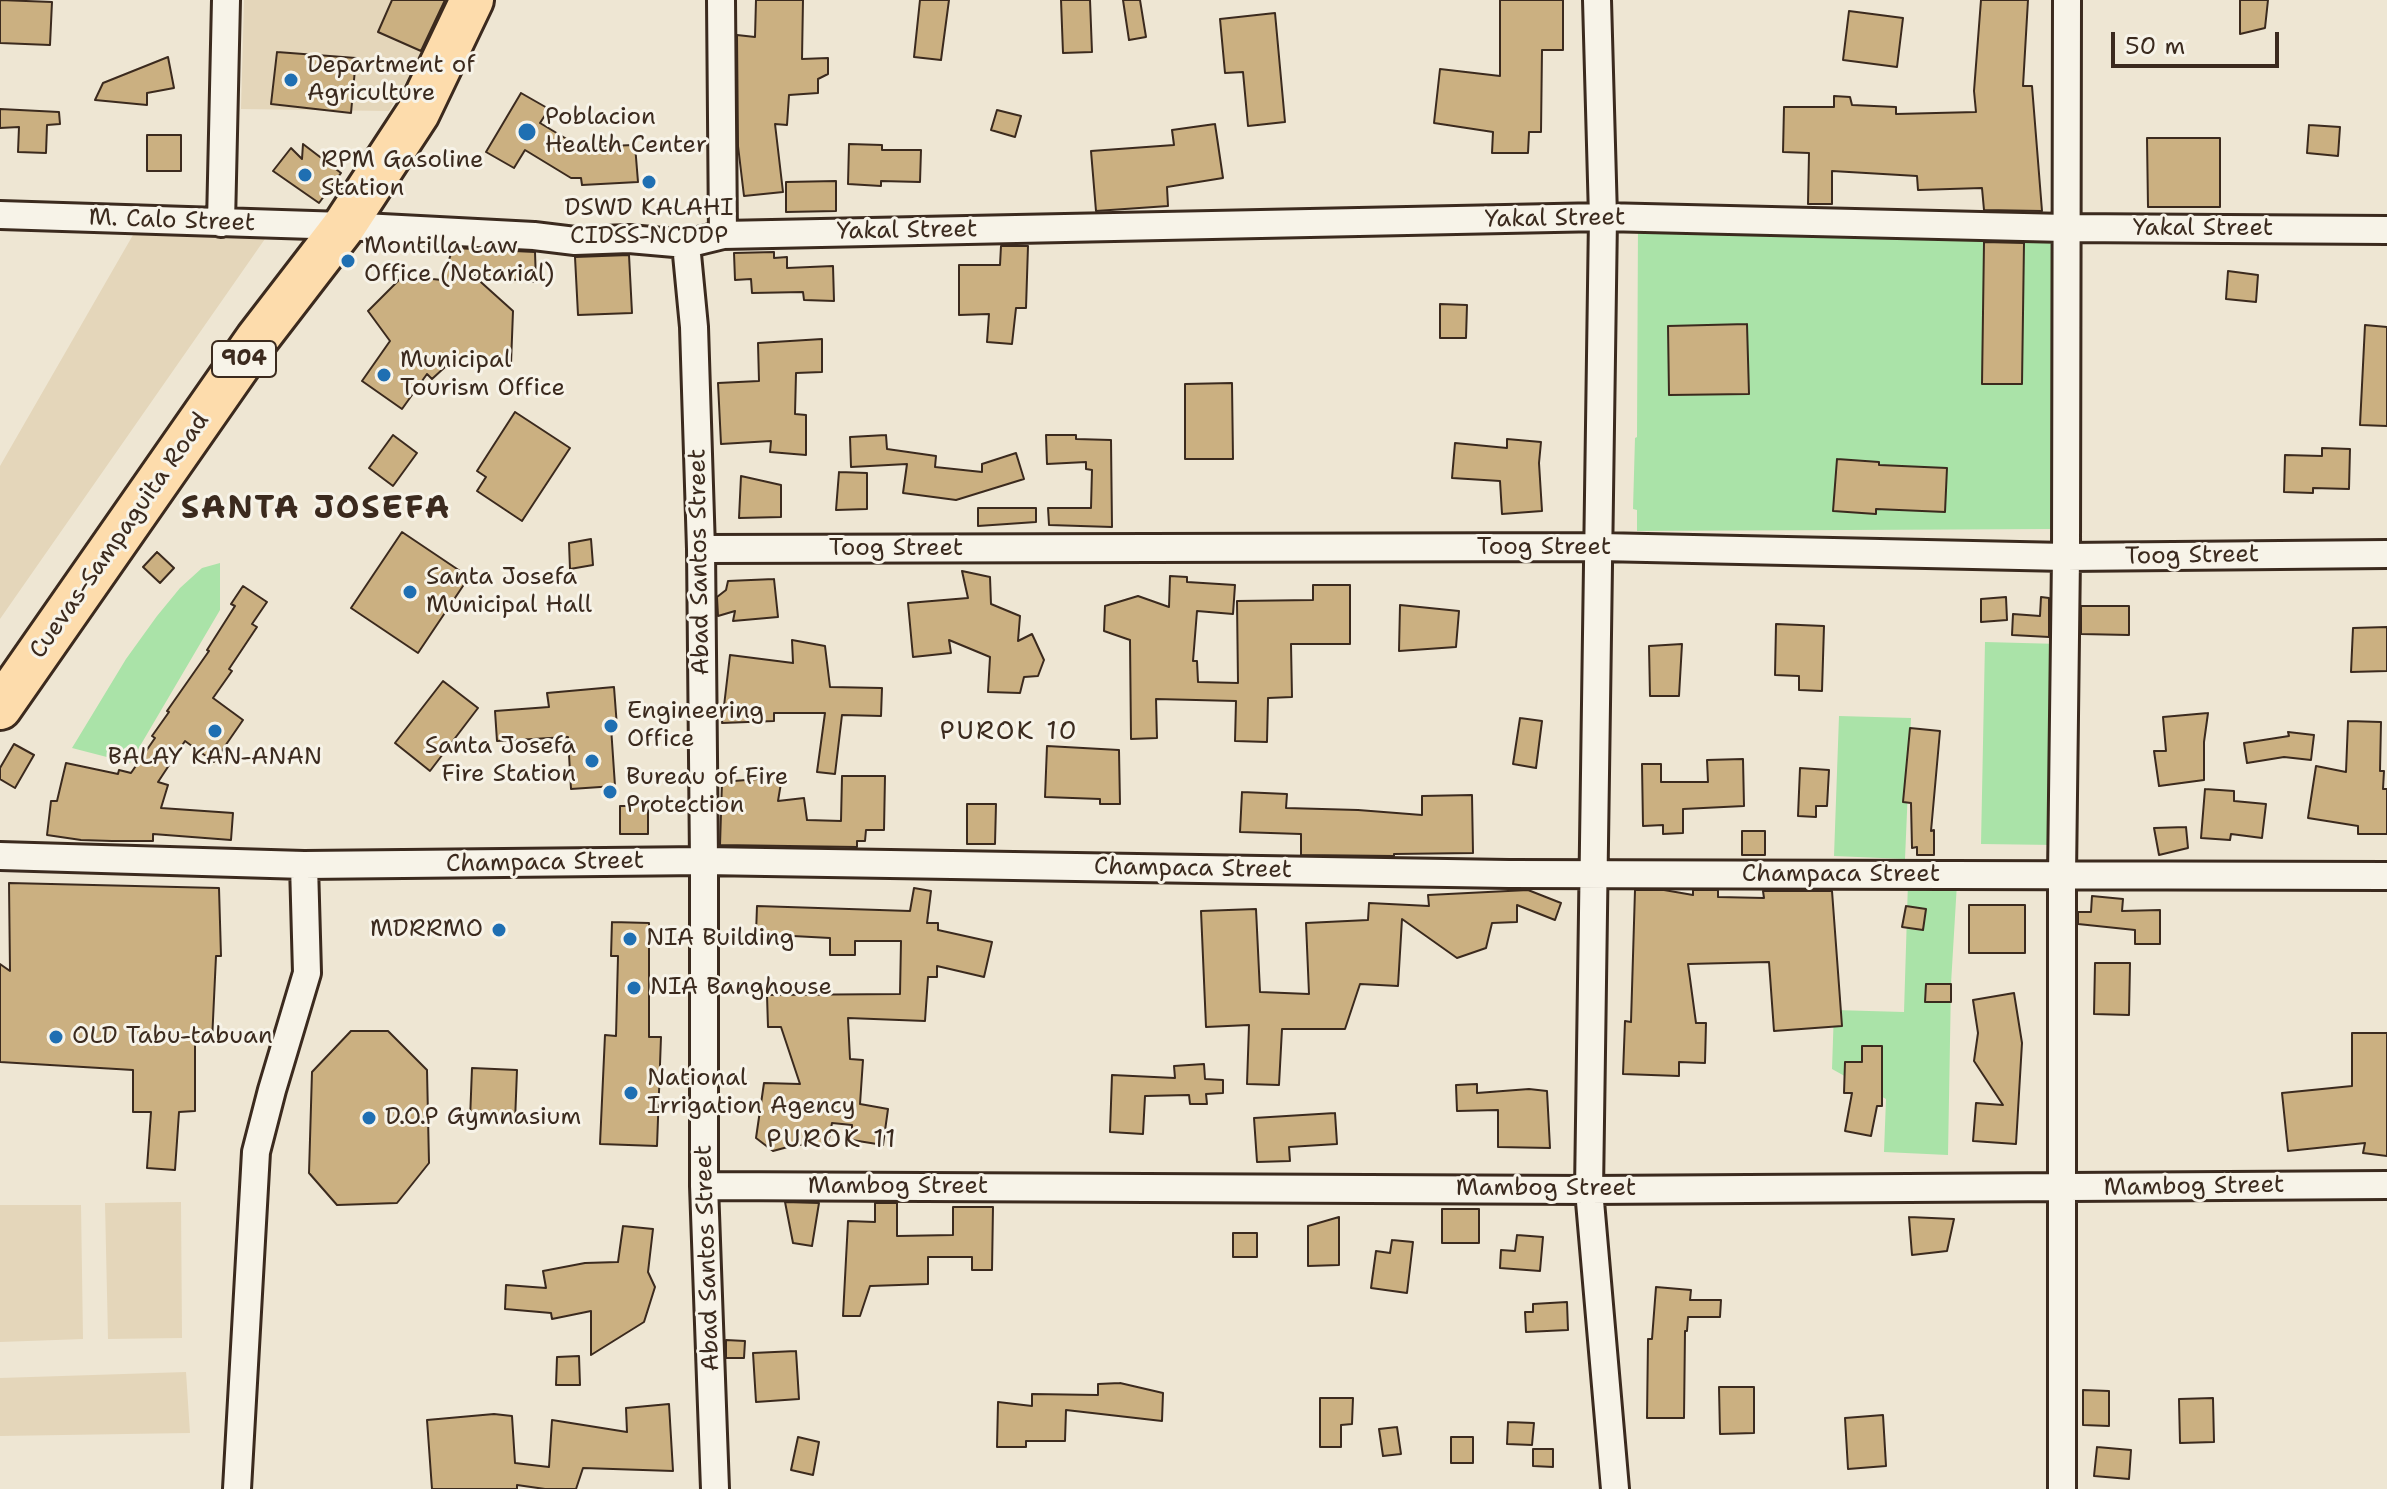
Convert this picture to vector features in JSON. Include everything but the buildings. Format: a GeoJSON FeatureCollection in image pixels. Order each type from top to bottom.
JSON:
{"type":"FeatureCollection","features":[{"type":"Feature","properties":{"kind":"main road","name":"Cuevas-Sampaguita Road"},"geometry":{"type":"LineString","coordinates":[[0,708],[257,339],[344,226],[418,113],[472,0]]}},
{"type":"Feature","properties":{"kind":"street"},"geometry":{"type":"LineString","coordinates":[[221,223],[226,0]]}},
{"type":"Feature","properties":{"kind":"street"},"geometry":{"type":"LineString","coordinates":[[344,226],[575,241],[629,239],[686,244],[723,235],[721,0]]}},
{"type":"Feature","properties":{"kind":"street"},"geometry":{"type":"LineString","coordinates":[[1597,0],[1603,217],[1589,1190],[1615,1489]]}},
{"type":"Feature","properties":{"kind":"street"},"geometry":{"type":"LineString","coordinates":[[2062,1489],[2067,0]]}},
{"type":"Feature","properties":{"kind":"street","name":"M. Calo Street"},"geometry":{"type":"LineString","coordinates":[[0,215],[344,226]]}},
{"type":"Feature","properties":{"kind":"street","name":"Yakal Street"},"geometry":{"type":"LineString","coordinates":[[723,235],[1603,217],[2065,228],[2387,230]]}},
{"type":"Feature","properties":{"kind":"street","name":"Abad Santos Street"},"geometry":{"type":"LineString","coordinates":[[686,244],[694,327],[701,549],[704,1186],[715,1489]]}},
{"type":"Feature","properties":{"kind":"street","name":"Toog Street"},"geometry":{"type":"LineString","coordinates":[[701,549],[1600,547],[2066,557],[2387,554]]}},
{"type":"Feature","properties":{"kind":"street","name":"Champaca Street"},"geometry":{"type":"LineString","coordinates":[[0,856],[304,865],[704,861],[1592,875],[2387,876]]}},
{"type":"Feature","properties":{"kind":"street"},"geometry":{"type":"LineString","coordinates":[[237,1489],[256,1152],[307,973],[304,865]]}},
{"type":"Feature","properties":{"kind":"street","name":"Mambog Street"},"geometry":{"type":"LineString","coordinates":[[704,1186],[1589,1190],[2387,1185]]}},
{"type":"Feature","properties":{"kind":"shaded area"},"geometry":{"type":"Polygon","coordinates":[[[244,0],[444,0],[414,68],[389,111],[241,109],[244,0]]]}},
{"type":"Feature","properties":{"kind":"shaded area"},"geometry":{"type":"Polygon","coordinates":[[[137,228],[267,236],[0,619],[0,466],[137,228]]]}},
{"type":"Feature","properties":{"kind":"shaded area"},"geometry":{"type":"Polygon","coordinates":[[[181,1202],[182,1338],[108,1339],[105,1203],[181,1202]]]}},
{"type":"Feature","properties":{"kind":"shaded area"},"geometry":{"type":"Polygon","coordinates":[[[0,1205],[81,1205],[83,1339],[0,1342],[0,1205]]]}},
{"type":"Feature","properties":{"kind":"shaded area"},"geometry":{"type":"Polygon","coordinates":[[[186,1372],[190,1433],[0,1436],[0,1378],[186,1372]]]}},
{"type":"Feature","properties":{"kind":"green space"},"geometry":{"type":"Polygon","coordinates":[[[1638,223],[2056,232],[2057,529],[1637,531],[1637,510],[1633,509],[1637,437],[1638,223]]]}},
{"type":"Feature","properties":{"kind":"green space"},"geometry":{"type":"Polygon","coordinates":[[[220,563],[220,610],[130,763],[72,748],[126,659],[157,616],[202,568],[220,563]]]}},
{"type":"Feature","properties":{"kind":"green space"},"geometry":{"type":"Polygon","coordinates":[[[1985,642],[2060,644],[2056,845],[1981,844],[1985,642]]]}},
{"type":"Feature","properties":{"kind":"green space"},"geometry":{"type":"Polygon","coordinates":[[[1839,716],[1911,718],[1905,859],[1834,856],[1839,716]]]}},
{"type":"Feature","properties":{"kind":"green space"},"geometry":{"type":"Polygon","coordinates":[[[1908,882],[1957,883],[1951,984],[1948,1155],[1884,1152],[1886,1099],[1832,1069],[1834,1010],[1904,1012],[1908,882]]]}},
{"type":"Feature","properties":{"kind":"place","name":"Department of Agriculture"},"geometry":{"type":"Point","coordinates":[291,80]}},
{"type":"Feature","properties":{"kind":"place","name":"Poblacion Health Center"},"geometry":{"type":"Point","coordinates":[527,132]}},
{"type":"Feature","properties":{"kind":"place","name":"RPM Gasoline Station"},"geometry":{"type":"Point","coordinates":[305,175]}},
{"type":"Feature","properties":{"kind":"place","name":"DSWD KALAHI CIDSS-NCDDP"},"geometry":{"type":"Point","coordinates":[649,182]}},
{"type":"Feature","properties":{"kind":"place","name":"Montilla Law Office (Notarial)"},"geometry":{"type":"Point","coordinates":[348,261]}},
{"type":"Feature","properties":{"kind":"place","name":"Municipal Tourism Office"},"geometry":{"type":"Point","coordinates":[384,375]}},
{"type":"Feature","properties":{"kind":"place","name":"Santa Josefa Municipal Hall"},"geometry":{"type":"Point","coordinates":[410,592]}},
{"type":"Feature","properties":{"kind":"place","name":"Engineering Office"},"geometry":{"type":"Point","coordinates":[611,726]}},
{"type":"Feature","properties":{"kind":"place","name":"BALAY KAN-ANAN"},"geometry":{"type":"Point","coordinates":[215,731]}},
{"type":"Feature","properties":{"kind":"place","name":"Santa Josefa Fire Station"},"geometry":{"type":"Point","coordinates":[592,761]}},
{"type":"Feature","properties":{"kind":"place","name":"Bureau of Fire Protection"},"geometry":{"type":"Point","coordinates":[610,792]}},
{"type":"Feature","properties":{"kind":"place","name":"MDRRMO"},"geometry":{"type":"Point","coordinates":[499,930]}},
{"type":"Feature","properties":{"kind":"place","name":"NIA Building"},"geometry":{"type":"Point","coordinates":[630,939]}},
{"type":"Feature","properties":{"kind":"place","name":"NIA Banghouse"},"geometry":{"type":"Point","coordinates":[634,988]}},
{"type":"Feature","properties":{"kind":"place","name":"OLD Tabu-tabuan"},"geometry":{"type":"Point","coordinates":[56,1037]}},
{"type":"Feature","properties":{"kind":"place","name":"National Irrigation Agency"},"geometry":{"type":"Point","coordinates":[631,1093]}},
{"type":"Feature","properties":{"kind":"place","name":"D.O.P Gymnasium"},"geometry":{"type":"Point","coordinates":[369,1118]}},
{"type":"Feature","properties":{"kind":"district","name":"SANTA JOSEFA"},"geometry":{"type":"Point","coordinates":[316,510]}},
{"type":"Feature","properties":{"kind":"district","name":"PUROK 10"},"geometry":{"type":"Point","coordinates":[1009,732]}},
{"type":"Feature","properties":{"kind":"district","name":"PUROK 11"},"geometry":{"type":"Point","coordinates":[832,1140]}}]}
